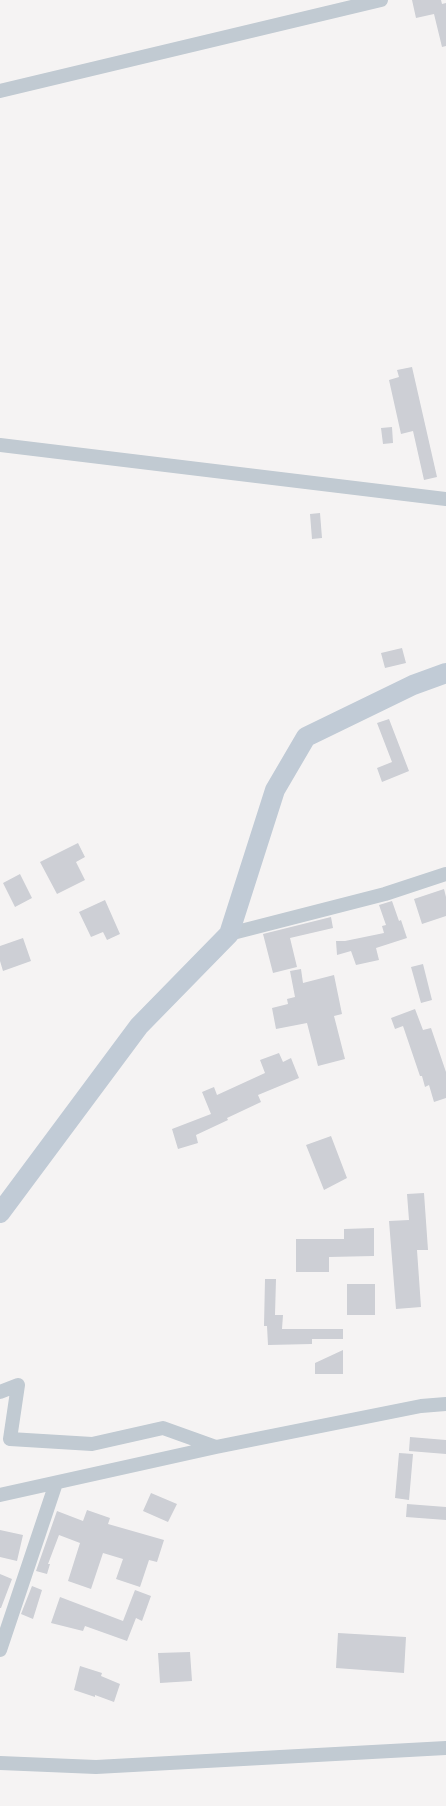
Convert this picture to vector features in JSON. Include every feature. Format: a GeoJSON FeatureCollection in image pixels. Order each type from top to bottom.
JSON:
{"type":"FeatureCollection","features":[{"type":"Feature","properties":{"kind":"street"},"geometry":{"type":"LineString","coordinates":[[0,91],[381,0]]}},
{"type":"Feature","properties":{"kind":"street"},"geometry":{"type":"LineString","coordinates":[[0,445],[446,499]]}},
{"type":"Feature","properties":{"kind":"street"},"geometry":{"type":"LineString","coordinates":[[0,1213],[139,1026],[229,934],[275,790],[306,737],[413,685],[446,673]]}},
{"type":"Feature","properties":{"kind":"street"},"geometry":{"type":"LineString","coordinates":[[229,934],[386,894],[446,874]]}},
{"type":"Feature","properties":{"kind":"street"},"geometry":{"type":"LineString","coordinates":[[0,1392],[18,1385],[10,1439],[92,1444],[163,1428],[216,1447]]}},
{"type":"Feature","properties":{"kind":"street"},"geometry":{"type":"LineString","coordinates":[[0,1495],[216,1447],[411,1408],[446,1404]]}},
{"type":"Feature","properties":{"kind":"street"},"geometry":{"type":"LineString","coordinates":[[0,1650],[56,1482]]}},
{"type":"Feature","properties":{"kind":"street"},"geometry":{"type":"LineString","coordinates":[[0,1763],[96,1767],[446,1748]]}},
{"type":"Feature","properties":{"kind":"building"},"geometry":{"type":"Polygon","coordinates":[[[412,0],[441,0],[442,4],[446,3],[446,46],[442,47],[434,14],[416,18],[412,0]]]}},
{"type":"Feature","properties":{"kind":"building"},"geometry":{"type":"Polygon","coordinates":[[[412,367],[437,477],[424,480],[413,431],[401,434],[389,380],[399,377],[397,370],[412,367]]]}},
{"type":"Feature","properties":{"kind":"building"},"geometry":{"type":"Polygon","coordinates":[[[392,427],[393,443],[383,444],[381,428],[392,427]]]}},
{"type":"Feature","properties":{"kind":"building"},"geometry":{"type":"Polygon","coordinates":[[[320,513],[322,538],[312,539],[310,514],[320,513]]]}},
{"type":"Feature","properties":{"kind":"building"},"geometry":{"type":"Polygon","coordinates":[[[402,648],[406,663],[385,668],[381,653],[402,648]]]}},
{"type":"Feature","properties":{"kind":"building"},"geometry":{"type":"Polygon","coordinates":[[[389,719],[409,771],[382,782],[377,768],[392,762],[377,723],[389,719]]]}},
{"type":"Feature","properties":{"kind":"building"},"geometry":{"type":"Polygon","coordinates":[[[78,843],[85,857],[76,862],[85,880],[57,894],[40,862],[78,843]]]}},
{"type":"Feature","properties":{"kind":"building"},"geometry":{"type":"Polygon","coordinates":[[[20,874],[32,898],[15,907],[3,883],[20,874]]]}},
{"type":"Feature","properties":{"kind":"building"},"geometry":{"type":"Polygon","coordinates":[[[444,889],[446,916],[422,924],[414,899],[444,889]]]}},
{"type":"Feature","properties":{"kind":"building"},"geometry":{"type":"Polygon","coordinates":[[[105,900],[120,934],[107,940],[103,932],[91,937],[79,912],[105,900]]]}},
{"type":"Feature","properties":{"kind":"building"},"geometry":{"type":"Polygon","coordinates":[[[392,901],[407,938],[376,948],[379,960],[356,965],[351,951],[337,955],[336,941],[384,933],[382,926],[386,925],[379,905],[392,901]]]}},
{"type":"Feature","properties":{"kind":"building"},"geometry":{"type":"Polygon","coordinates":[[[331,917],[333,928],[290,938],[297,967],[273,973],[263,934],[331,917]]]}},
{"type":"Feature","properties":{"kind":"building"},"geometry":{"type":"Polygon","coordinates":[[[23,938],[31,961],[3,971],[0,961],[0,946],[23,938]]]}},
{"type":"Feature","properties":{"kind":"building"},"geometry":{"type":"Polygon","coordinates":[[[423,964],[432,1000],[421,1003],[411,967],[423,964]]]}},
{"type":"Feature","properties":{"kind":"building"},"geometry":{"type":"Polygon","coordinates":[[[301,969],[303,983],[334,975],[342,1014],[334,1016],[345,1059],[318,1066],[307,1023],[276,1029],[272,1008],[288,1004],[287,999],[295,997],[290,971],[301,969]]]}},
{"type":"Feature","properties":{"kind":"building"},"geometry":{"type":"Polygon","coordinates":[[[415,1009],[423,1030],[431,1028],[446,1072],[446,1098],[434,1102],[429,1085],[425,1087],[422,1076],[420,1076],[403,1026],[395,1029],[391,1018],[415,1009]]]}},
{"type":"Feature","properties":{"kind":"building"},"geometry":{"type":"Polygon","coordinates":[[[279,1053],[283,1062],[291,1058],[299,1078],[258,1095],[261,1102],[196,1135],[198,1143],[178,1149],[172,1129],[211,1114],[202,1092],[214,1087],[217,1095],[265,1073],[260,1060],[279,1053]]]}},
{"type":"Feature","properties":{"kind":"building"},"geometry":{"type":"Polygon","coordinates":[[[331,1136],[347,1178],[324,1190],[306,1145],[331,1136]]]}},
{"type":"Feature","properties":{"kind":"building"},"geometry":{"type":"Polygon","coordinates":[[[424,1193],[428,1250],[417,1250],[421,1307],[396,1309],[389,1221],[409,1220],[407,1194],[424,1193]]]}},
{"type":"Feature","properties":{"kind":"building"},"geometry":{"type":"Polygon","coordinates":[[[374,1228],[374,1256],[329,1257],[329,1272],[296,1272],[296,1239],[344,1239],[344,1229],[374,1228]]]}},
{"type":"Feature","properties":{"kind":"building"},"geometry":{"type":"Polygon","coordinates":[[[265,1279],[276,1279],[275,1315],[283,1315],[282,1329],[343,1329],[343,1339],[312,1339],[312,1344],[268,1345],[267,1326],[264,1326],[265,1279]]]}},
{"type":"Feature","properties":{"kind":"building"},"geometry":{"type":"Polygon","coordinates":[[[347,1284],[375,1284],[375,1315],[347,1315],[347,1284]]]}},
{"type":"Feature","properties":{"kind":"building"},"geometry":{"type":"Polygon","coordinates":[[[343,1350],[343,1374],[315,1374],[315,1363],[343,1350]]]}},
{"type":"Feature","properties":{"kind":"building"},"geometry":{"type":"Polygon","coordinates":[[[410,1437],[446,1440],[446,1454],[409,1451],[410,1437]]]}},
{"type":"Feature","properties":{"kind":"building"},"geometry":{"type":"Polygon","coordinates":[[[399,1453],[413,1454],[409,1500],[395,1498],[399,1453]]]}},
{"type":"Feature","properties":{"kind":"building"},"geometry":{"type":"Polygon","coordinates":[[[151,1493],[177,1504],[168,1522],[143,1511],[151,1493]]]}},
{"type":"Feature","properties":{"kind":"building"},"geometry":{"type":"Polygon","coordinates":[[[407,1504],[446,1507],[446,1520],[406,1517],[407,1504]]]}},
{"type":"Feature","properties":{"kind":"building"},"geometry":{"type":"Polygon","coordinates":[[[87,1510],[110,1518],[108,1524],[164,1540],[157,1562],[149,1560],[140,1587],[116,1579],[123,1559],[103,1553],[91,1589],[68,1581],[80,1543],[59,1535],[48,1564],[50,1564],[47,1574],[36,1571],[57,1511],[83,1521],[87,1510]]]}},
{"type":"Feature","properties":{"kind":"building"},"geometry":{"type":"Polygon","coordinates":[[[0,1530],[23,1535],[17,1561],[0,1557],[0,1530]]]}},
{"type":"Feature","properties":{"kind":"building"},"geometry":{"type":"Polygon","coordinates":[[[0,1574],[12,1579],[1,1608],[0,1608],[0,1574]]]}},
{"type":"Feature","properties":{"kind":"building"},"geometry":{"type":"Polygon","coordinates":[[[32,1586],[42,1590],[33,1619],[21,1614],[32,1586]]]}},
{"type":"Feature","properties":{"kind":"building"},"geometry":{"type":"Polygon","coordinates":[[[135,1590],[151,1596],[142,1621],[136,1618],[127,1641],[85,1626],[83,1631],[51,1623],[60,1597],[123,1621],[135,1590]]]}},
{"type":"Feature","properties":{"kind":"building"},"geometry":{"type":"Polygon","coordinates":[[[338,1633],[406,1637],[404,1673],[336,1668],[338,1633]]]}},
{"type":"Feature","properties":{"kind":"building"},"geometry":{"type":"Polygon","coordinates":[[[190,1652],[192,1681],[160,1683],[158,1653],[190,1652]]]}},
{"type":"Feature","properties":{"kind":"building"},"geometry":{"type":"Polygon","coordinates":[[[80,1666],[102,1673],[101,1676],[120,1684],[114,1702],[74,1690],[80,1666]]]}}]}
